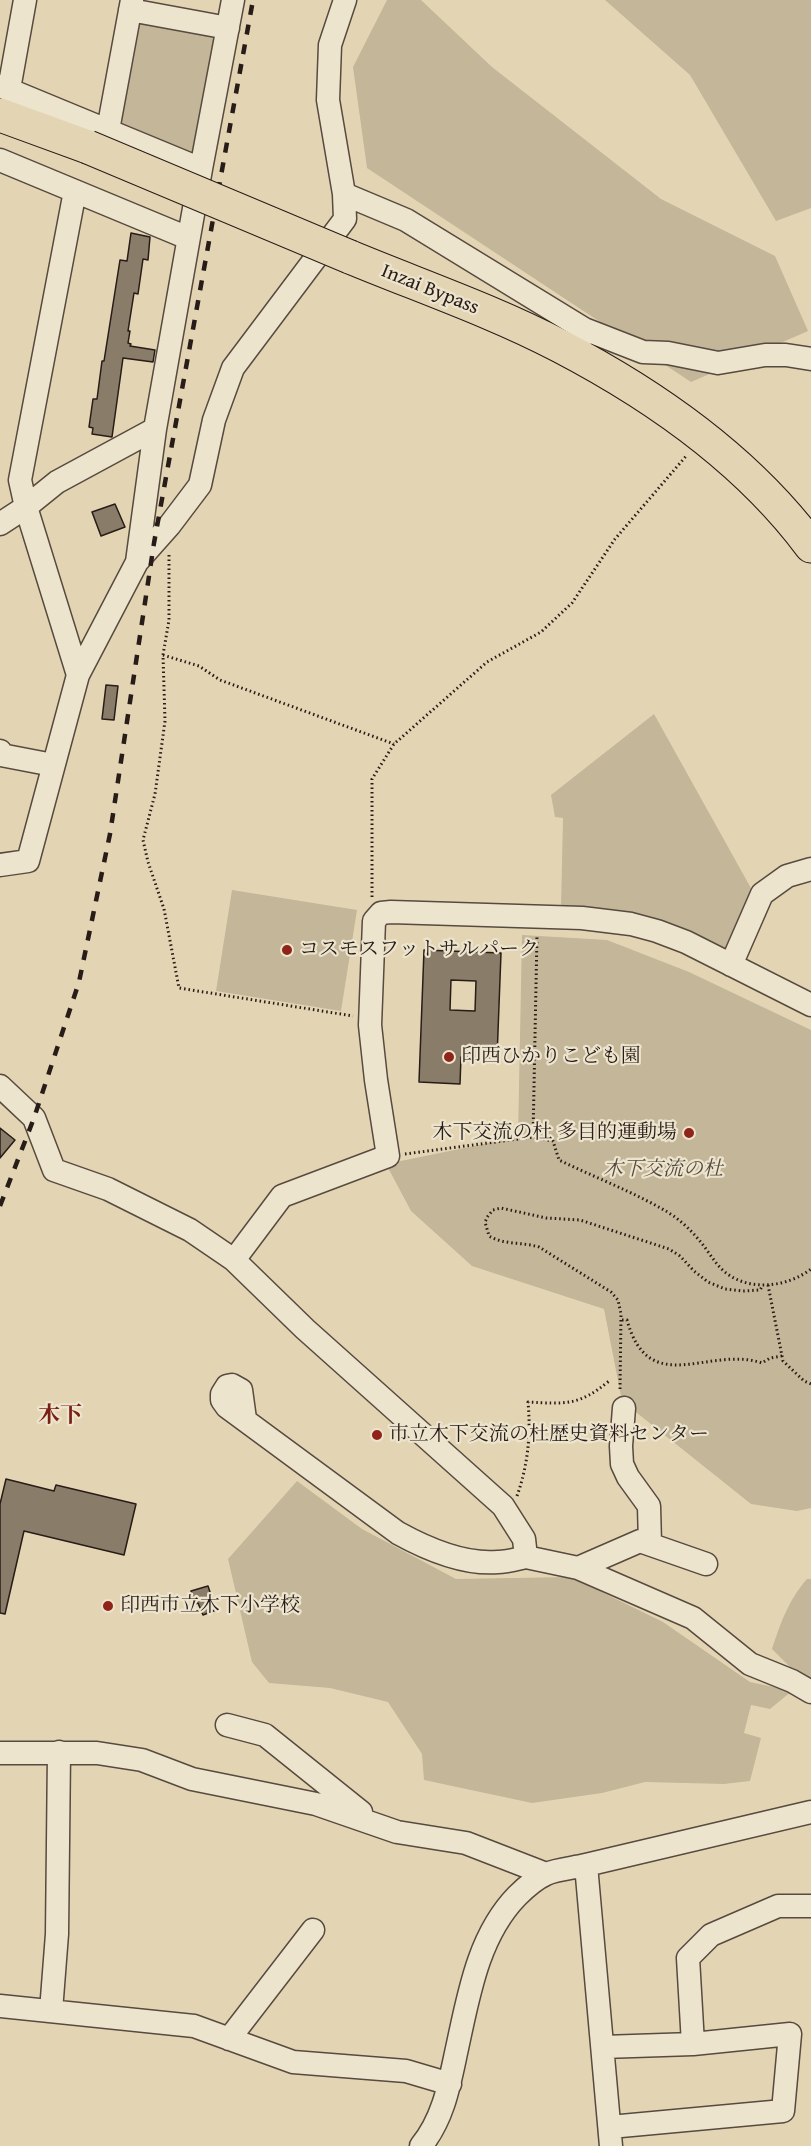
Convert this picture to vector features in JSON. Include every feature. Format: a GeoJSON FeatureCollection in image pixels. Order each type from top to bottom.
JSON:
{"type":"FeatureCollection","features":[{"type":"Feature","properties":{"kind":"highway","name":"Inzai Bypass"},"geometry":{"type":"LineString","coordinates":[[3,96],[98,138],[350,257],[513,324],[579,342],[637,390],[702,437],[769,498],[811,546]]}},
{"type":"Feature","properties":{"kind":"street"},"geometry":{"type":"LineString","coordinates":[[3,96],[25,0]]}},
{"type":"Feature","properties":{"kind":"street"},"geometry":{"type":"LineString","coordinates":[[137,562],[155,429],[233,0]]}},
{"type":"Feature","properties":{"kind":"street"},"geometry":{"type":"LineString","coordinates":[[0,865],[28,861],[78,675],[137,562],[169,526],[200,484],[214,420],[233,368],[345,219],[344,194],[328,100],[330,45],[345,0]]}},
{"type":"Feature","properties":{"kind":"street"},"geometry":{"type":"LineString","coordinates":[[201,169],[98,138],[131,5],[228,27]]}},
{"type":"Feature","properties":{"kind":"street"},"geometry":{"type":"LineString","coordinates":[[0,160],[188,238]]}},
{"type":"Feature","properties":{"kind":"street"},"geometry":{"type":"LineString","coordinates":[[75,191],[20,480],[26,507],[78,675]]}},
{"type":"Feature","properties":{"kind":"street"},"geometry":{"type":"LineString","coordinates":[[344,194],[406,220],[579,342],[643,352],[668,353],[718,363],[786,355],[811,360]]}},
{"type":"Feature","properties":{"kind":"street"},"geometry":{"type":"LineString","coordinates":[[0,524],[57,482],[155,429]]}},
{"type":"Feature","properties":{"kind":"street"},"geometry":{"type":"LineString","coordinates":[[0,751],[1,755],[53,765]]}},
{"type":"Feature","properties":{"kind":"street"},"geometry":{"type":"LineString","coordinates":[[730,965],[762,894],[787,876],[811,870]]}},
{"type":"Feature","properties":{"kind":"street"},"geometry":{"type":"LineString","coordinates":[[234,1260],[282,1196],[388,1156],[370,1025],[372,938],[374,921],[381,913],[538,916],[631,924],[686,942],[811,1005]]}},
{"type":"Feature","properties":{"kind":"street"},"geometry":{"type":"LineString","coordinates":[[0,1086],[34,1118],[54,1170],[108,1189],[190,1230],[234,1260],[305,1329],[503,1506],[524,1539],[526,1557]]}},
{"type":"Feature","properties":{"kind":"street"},"geometry":{"type":"LineString","coordinates":[[624,1408],[622,1464],[628,1477],[649,1506],[650,1545]]}},
{"type":"Feature","properties":{"kind":"street"},"geometry":{"type":"LineString","coordinates":[[245,1419],[399,1533],[428,1549],[460,1558],[496,1563],[526,1557],[578,1568],[693,1618],[750,1664],[792,1681],[811,1692]]}},
{"type":"Feature","properties":{"kind":"street"},"geometry":{"type":"LineString","coordinates":[[578,1568],[640,1541],[706,1564]]}},
{"type":"Feature","properties":{"kind":"street"},"geometry":{"type":"LineString","coordinates":[[227,1725],[265,1735],[379,1826]]}},
{"type":"Feature","properties":{"kind":"street"},"geometry":{"type":"LineString","coordinates":[[51,2011],[57,1934],[59,1752]]}},
{"type":"Feature","properties":{"kind":"street"},"geometry":{"type":"LineString","coordinates":[[0,1753],[97,1753],[142,1760],[192,1779],[316,1804],[397,1832],[466,1843],[546,1874]]}},
{"type":"Feature","properties":{"kind":"street"},"geometry":{"type":"LineString","coordinates":[[421,2146],[441,2113],[450,2084],[471,1990],[490,1933],[501,1912],[529,1885],[546,1874],[810,1807]]}},
{"type":"Feature","properties":{"kind":"street"},"geometry":{"type":"LineString","coordinates":[[586,1865],[610,2136],[783,2111],[790,2034],[693,2044],[603,2047]]}},
{"type":"Feature","properties":{"kind":"street"},"geometry":{"type":"LineString","coordinates":[[693,2044],[688,1958],[711,1935],[778,1906],[811,1906]]}},
{"type":"Feature","properties":{"kind":"street"},"geometry":{"type":"LineString","coordinates":[[229,2038],[313,1930]]}},
{"type":"Feature","properties":{"kind":"street"},"geometry":{"type":"LineString","coordinates":[[0,2006],[194,2026],[293,2062],[406,2071],[450,2084]]}},
{"type":"Feature","properties":{"kind":"path"},"geometry":{"type":"LineString","coordinates":[[376,917],[371,894],[372,779],[394,744],[487,662],[541,632],[572,603],[615,539],[702,437]]}},
{"type":"Feature","properties":{"kind":"path"},"geometry":{"type":"LineString","coordinates":[[169,526],[169,620],[163,655],[165,721],[155,794],[143,840],[148,862],[165,909],[178,988],[356,1016]]}},
{"type":"Feature","properties":{"kind":"path"},"geometry":{"type":"LineString","coordinates":[[163,655],[199,666],[220,680],[394,744]]}},
{"type":"Feature","properties":{"kind":"path"},"geometry":{"type":"LineString","coordinates":[[533,1137],[538,916]]}},
{"type":"Feature","properties":{"kind":"path"},"geometry":{"type":"LineString","coordinates":[[388,1156],[533,1137],[553,1141],[559,1160],[665,1210],[699,1239],[727,1273],[745,1282],[766,1285],[782,1283],[811,1269]]}},
{"type":"Feature","properties":{"kind":"path"},"geometry":{"type":"LineString","coordinates":[[624,1408],[619,1396],[621,1319],[618,1300],[611,1292],[539,1247],[527,1243],[496,1241],[489,1236],[486,1230],[488,1215],[493,1210],[501,1208],[546,1218],[580,1221],[669,1249],[708,1282],[725,1289],[760,1290],[766,1285]]}},
{"type":"Feature","properties":{"kind":"path"},"geometry":{"type":"LineString","coordinates":[[766,1285],[783,1361],[804,1381],[811,1384]]}},
{"type":"Feature","properties":{"kind":"path"},"geometry":{"type":"LineString","coordinates":[[621,1319],[627,1320],[635,1343],[642,1352],[650,1360],[660,1364],[676,1365],[747,1358],[762,1363],[770,1358],[782,1356]]}},
{"type":"Feature","properties":{"kind":"path"},"geometry":{"type":"LineString","coordinates":[[510,1518],[527,1456],[531,1429],[528,1402],[570,1402],[591,1396],[609,1381]]}},
{"type":"Feature","properties":{"kind":"green space"},"geometry":{"type":"Polygon","coordinates":[[[387,0],[421,0],[492,67],[661,199],[775,256],[808,331],[691,382],[367,168],[353,67],[387,0]]]}},
{"type":"Feature","properties":{"kind":"green space"},"geometry":{"type":"Polygon","coordinates":[[[605,0],[811,0],[811,208],[776,221],[690,75],[605,0]]]}},
{"type":"Feature","properties":{"kind":"green space"},"geometry":{"type":"Polygon","coordinates":[[[134,19],[219,33],[194,157],[118,128],[134,19]]]}},
{"type":"Feature","properties":{"kind":"green space"},"geometry":{"type":"Polygon","coordinates":[[[654,714],[752,890],[724,953],[561,907],[563,818],[555,817],[551,795],[654,714]]]}},
{"type":"Feature","properties":{"kind":"green space","name":"コスモスフットサルパーク"},"geometry":{"type":"Polygon","coordinates":[[[232,890],[357,910],[341,1011],[216,991],[232,890]]]}},
{"type":"Feature","properties":{"kind":"green space","name":"木下交流の杜"},"geometry":{"type":"Polygon","coordinates":[[[522,935],[607,940],[689,972],[811,1030],[811,1508],[797,1511],[751,1504],[622,1401],[604,1309],[472,1266],[411,1211],[386,1164],[518,1137],[522,935]]]}},
{"type":"Feature","properties":{"kind":"green space"},"geometry":{"type":"Polygon","coordinates":[[[297,1481],[362,1529],[456,1579],[571,1577],[663,1622],[750,1682],[792,1691],[770,1709],[751,1705],[744,1733],[761,1738],[750,1781],[724,1784],[645,1782],[602,1793],[532,1803],[424,1780],[422,1754],[388,1702],[330,1688],[269,1683],[252,1662],[228,1559],[297,1481]]]}},
{"type":"Feature","properties":{"kind":"green space"},"geometry":{"type":"Polygon","coordinates":[[[807,1579],[811,1579],[811,1681],[791,1668],[772,1649],[790,1604],[807,1579]]]}},
{"type":"Feature","properties":{"kind":"building"},"geometry":{"type":"Polygon","coordinates":[[[131,233],[150,237],[148,260],[143,259],[138,294],[134,293],[128,343],[131,344],[130,346],[155,350],[153,362],[123,358],[112,437],[92,434],[93,428],[89,427],[93,399],[97,399],[120,260],[127,261],[131,233]]]}},
{"type":"Feature","properties":{"kind":"building"},"geometry":{"type":"Polygon","coordinates":[[[115,504],[125,527],[101,536],[92,512],[115,504]]]}},
{"type":"Feature","properties":{"kind":"building"},"geometry":{"type":"Polygon","coordinates":[[[106,685],[118,686],[114,720],[102,719],[106,685]]]}},
{"type":"Feature","properties":{"kind":"building"},"geometry":{"type":"Polygon","coordinates":[[[424,950],[501,953],[497,1058],[461,1057],[460,1084],[419,1082],[424,950]],[[451,980],[450,1010],[475,1011],[476,981],[451,980]]]}},
{"type":"Feature","properties":{"kind":"building"},"geometry":{"type":"Polygon","coordinates":[[[0,1128],[15,1140],[0,1158],[0,1128]]]}},
{"type":"Feature","properties":{"kind":"building"},"geometry":{"type":"Polygon","coordinates":[[[6,1479],[54,1491],[56,1485],[136,1504],[124,1555],[24,1531],[5,1614],[0,1613],[0,1504],[6,1479]]]}},
{"type":"Feature","properties":{"kind":"building"},"geometry":{"type":"Polygon","coordinates":[[[208,1586],[216,1610],[203,1615],[198,1603],[195,1604],[191,1591],[208,1586]]]}},
{"type":"Feature","properties":{"kind":"railway"},"geometry":{"type":"LineString","coordinates":[[0,1206],[34,1118],[79,982],[110,834],[154,543],[253,0]]}},
{"type":"Feature","properties":{"kind":"place","name":"コスモスフットサルパーク"},"geometry":{"type":"Point","coordinates":[287,950]}},
{"type":"Feature","properties":{"kind":"place","name":"印西ひかりこども園"},"geometry":{"type":"Point","coordinates":[449,1057]}},
{"type":"Feature","properties":{"kind":"place","name":"木下交流の杜 多目的運動場"},"geometry":{"type":"Point","coordinates":[689,1133]}},
{"type":"Feature","properties":{"kind":"place","name":"市立木下交流の杜歴史資料センター"},"geometry":{"type":"Point","coordinates":[377,1435]}},
{"type":"Feature","properties":{"kind":"place","name":"印西市立木下小学校"},"geometry":{"type":"Point","coordinates":[108,1606]}},
{"type":"Feature","properties":{"kind":"district","name":"木下"},"geometry":{"type":"Point","coordinates":[60,1416]}}]}
